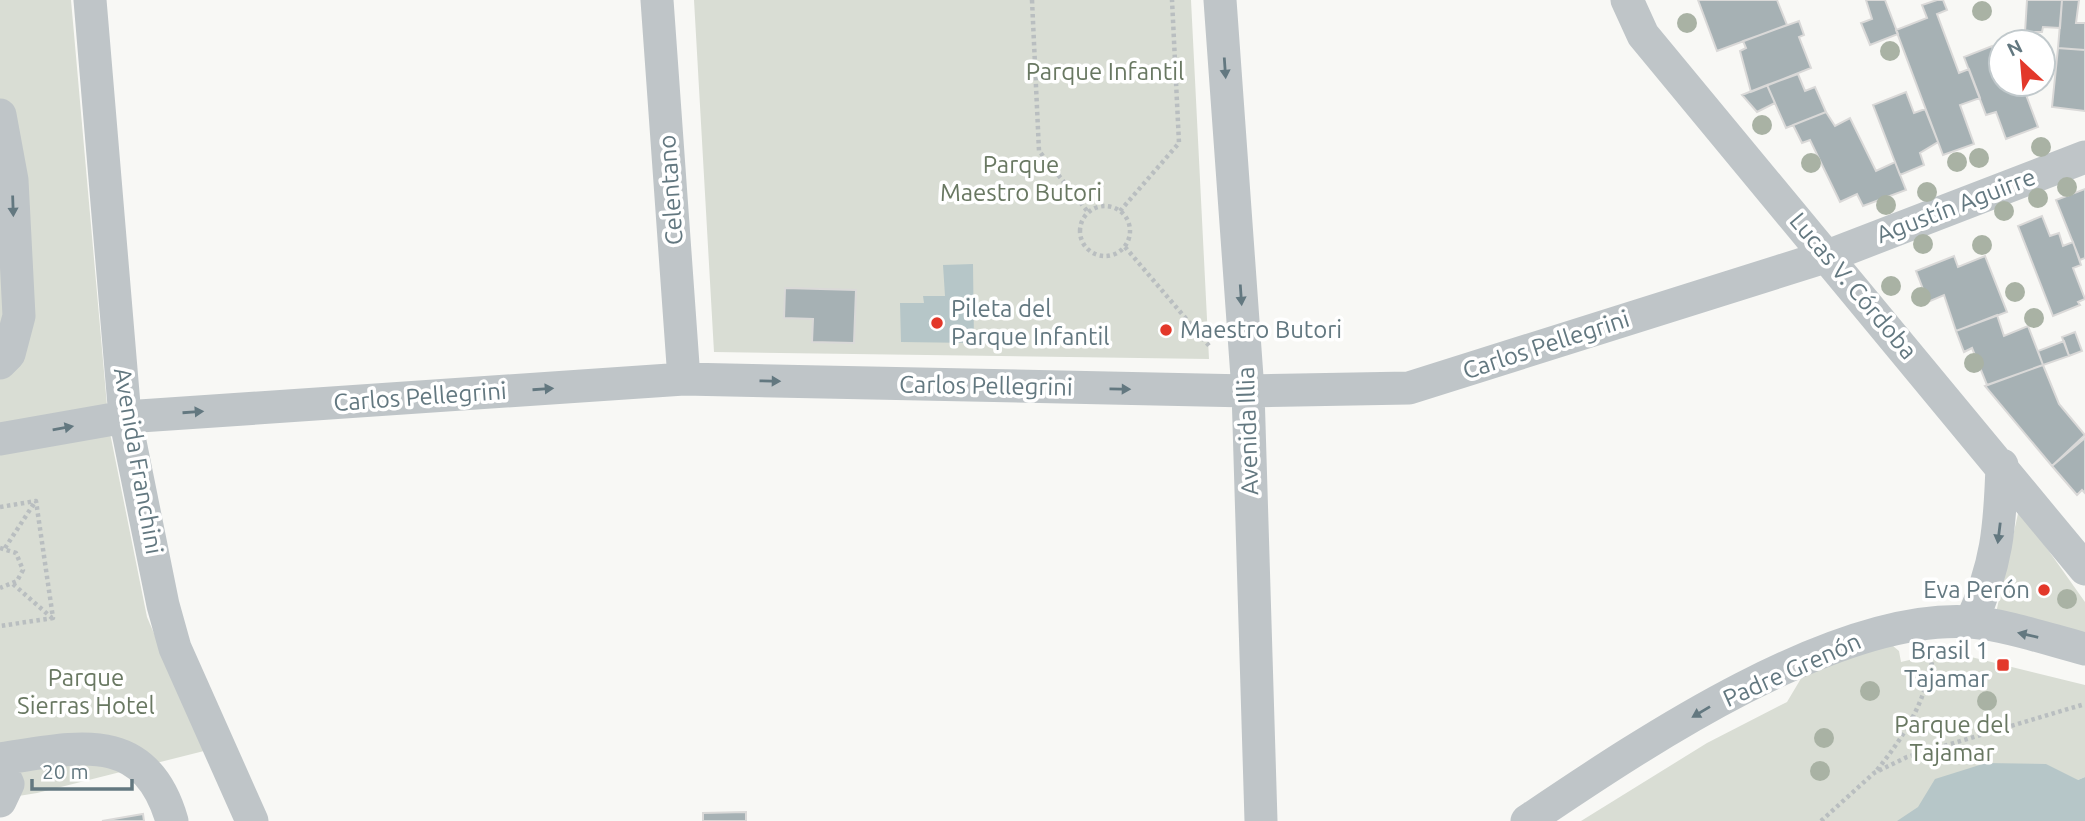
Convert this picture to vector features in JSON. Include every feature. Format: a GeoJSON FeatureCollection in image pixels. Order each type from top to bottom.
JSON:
{"type":"FeatureCollection","features":[{"type":"Feature","properties":{"kind":"street","name":"Avenida Franchini"},"geometry":{"type":"LineString","coordinates":[[90,0],[125,417],[163,605],[175,648],[252,821]]}},
{"type":"Feature","properties":{"kind":"street","name":"Celentano"},"geometry":{"type":"LineString","coordinates":[[657,0],[684,379]]}},
{"type":"Feature","properties":{"kind":"street","name":"Avenida Illia"},"geometry":{"type":"LineString","coordinates":[[1220,0],[1248,391],[1260,808]]}},
{"type":"Feature","properties":{"kind":"street","name":"Lucas V. Córdoba"},"geometry":{"type":"LineString","coordinates":[[1627,0],[1643,35],[2002,465],[2085,569]]}},
{"type":"Feature","properties":{"kind":"street"},"geometry":{"type":"LineString","coordinates":[[0,115],[12,180],[19,316],[9,354],[0,363]]}},
{"type":"Feature","properties":{"kind":"street","name":"Agustín Aguirre"},"geometry":{"type":"LineString","coordinates":[[1828,256],[2085,156]]}},
{"type":"Feature","properties":{"kind":"street","name":"Carlos Pellegrini"},"geometry":{"type":"LineString","coordinates":[[0,439],[125,417],[684,379],[1248,391],[1409,388],[1828,256]]}},
{"type":"Feature","properties":{"kind":"street"},"geometry":{"type":"LineString","coordinates":[[1971,622],[1988,584],[2000,533],[2002,465]]}},
{"type":"Feature","properties":{"kind":"street","name":"Padre Grenón"},"geometry":{"type":"LineString","coordinates":[[1527,821],[1726,697],[1778,672],[1876,634],[1930,625],[1971,622],[2085,649]]}},
{"type":"Feature","properties":{"kind":"street"},"geometry":{"type":"LineString","coordinates":[[0,759],[83,747],[109,751],[151,774],[166,801],[172,821]]}},
{"type":"Feature","properties":{"kind":"street"},"geometry":{"type":"LineString","coordinates":[[0,766],[8,784],[0,801]]}},
{"type":"Feature","properties":{"kind":"street"},"geometry":{"type":"LineString","coordinates":[[1235,821],[1260,808]]}},
{"type":"Feature","properties":{"kind":"path"},"geometry":{"type":"LineString","coordinates":[[1032,0],[1039,151],[1088,212]]}},
{"type":"Feature","properties":{"kind":"path"},"geometry":{"type":"LineString","coordinates":[[1120,211],[1178,144],[1172,0]]}},
{"type":"Feature","properties":{"kind":"path"},"geometry":{"type":"LineString","coordinates":[[1104,206],[1126,216],[1130,232],[1125,247],[1111,256],[1102,256],[1087,249],[1082,243],[1080,227],[1088,212],[1104,206]]}},
{"type":"Feature","properties":{"kind":"path"},"geometry":{"type":"LineString","coordinates":[[1125,247],[1213,350]]}},
{"type":"Feature","properties":{"kind":"path"},"geometry":{"type":"LineString","coordinates":[[0,507],[36,501]]}},
{"type":"Feature","properties":{"kind":"path"},"geometry":{"type":"LineString","coordinates":[[0,588],[13,584],[21,575],[22,564],[16,553],[3,548],[36,501]]}},
{"type":"Feature","properties":{"kind":"path"},"geometry":{"type":"LineString","coordinates":[[36,501],[52,618]]}},
{"type":"Feature","properties":{"kind":"path"},"geometry":{"type":"LineString","coordinates":[[13,584],[52,618]]}},
{"type":"Feature","properties":{"kind":"path"},"geometry":{"type":"LineString","coordinates":[[0,626],[52,618]]}},
{"type":"Feature","properties":{"kind":"path"},"geometry":{"type":"LineString","coordinates":[[1821,821],[1874,773],[1915,717],[1928,683],[1934,654]]}},
{"type":"Feature","properties":{"kind":"path"},"geometry":{"type":"LineString","coordinates":[[1874,773],[1907,757],[2085,704]]}},
{"type":"Feature","properties":{"kind":"green space","name":"Parque Sierras Hotel"},"geometry":{"type":"Polygon","coordinates":[[[0,0],[71,0],[109,428],[147,617],[204,751],[37,793],[0,799],[0,0]]]}},
{"type":"Feature","properties":{"kind":"green space","name":"Parque Maestro Butori"},"geometry":{"type":"Polygon","coordinates":[[[694,0],[1191,0],[1209,359],[714,352],[694,0]]]}},
{"type":"Feature","properties":{"kind":"green space"},"geometry":{"type":"Polygon","coordinates":[[[2019,509],[2085,602],[2085,637],[1996,613],[2019,509]]]}},
{"type":"Feature","properties":{"kind":"green space","name":"Parque del Tajamar"},"geometry":{"type":"Polygon","coordinates":[[[1886,640],[1899,651],[1901,662],[1934,654],[1963,655],[2085,685],[2085,777],[2078,780],[2085,821],[1581,821],[1707,743],[1787,702],[1809,665],[1886,640]]]}},
{"type":"Feature","properties":{"kind":"shaded area","name":"Pileta del Parque Infantil"},"geometry":{"type":"Polygon","coordinates":[[[973,264],[974,343],[901,342],[900,303],[924,303],[923,296],[945,296],[943,265],[973,264]]]}},
{"type":"Feature","properties":{"kind":"shaded area"},"geometry":{"type":"Polygon","coordinates":[[[1986,763],[2046,764],[2078,780],[2085,777],[2085,821],[1897,821],[1918,807],[1935,779],[1986,763]]]}},
{"type":"Feature","properties":{"kind":"building"},"geometry":{"type":"Polygon","coordinates":[[[1698,0],[1777,0],[1787,25],[1717,51],[1698,0]]]}},
{"type":"Feature","properties":{"kind":"building"},"geometry":{"type":"Polygon","coordinates":[[[1866,0],[1885,0],[1898,34],[1870,45],[1861,23],[1872,19],[1866,0]]]}},
{"type":"Feature","properties":{"kind":"building"},"geometry":{"type":"Polygon","coordinates":[[[1943,0],[1947,10],[1937,14],[1959,73],[1969,69],[1980,98],[1960,105],[1974,144],[1943,155],[1896,30],[1927,18],[1922,5],[1943,0]]]}},
{"type":"Feature","properties":{"kind":"building"},"geometry":{"type":"Polygon","coordinates":[[[2027,0],[2062,0],[2060,28],[2025,28],[2027,0]]]}},
{"type":"Feature","properties":{"kind":"building"},"geometry":{"type":"Polygon","coordinates":[[[2062,0],[2079,0],[2076,23],[2085,23],[2085,50],[2058,48],[2062,0]]]}},
{"type":"Feature","properties":{"kind":"building"},"geometry":{"type":"Polygon","coordinates":[[[1799,21],[1804,35],[1799,37],[1811,68],[1751,92],[1740,51],[1746,48],[1743,41],[1799,21]]]}},
{"type":"Feature","properties":{"kind":"building"},"geometry":{"type":"Polygon","coordinates":[[[1987,48],[1987,98],[2027,98],[2038,127],[2006,139],[1996,112],[1986,115],[1964,57],[1987,48]]]}},
{"type":"Feature","properties":{"kind":"building"},"geometry":{"type":"Polygon","coordinates":[[[2058,48],[2085,50],[2085,111],[2052,107],[2053,98],[2057,98],[2058,48]]]}},
{"type":"Feature","properties":{"kind":"building"},"geometry":{"type":"Polygon","coordinates":[[[1798,74],[1805,91],[1815,87],[1826,112],[1786,128],[1767,85],[1798,74]]]}},
{"type":"Feature","properties":{"kind":"building"},"geometry":{"type":"Polygon","coordinates":[[[1767,85],[1775,103],[1757,112],[1742,95],[1767,85]]]}},
{"type":"Feature","properties":{"kind":"building"},"geometry":{"type":"Polygon","coordinates":[[[1906,92],[1914,113],[1925,109],[1938,142],[1920,153],[1924,165],[1900,175],[1873,105],[1906,92]]]}},
{"type":"Feature","properties":{"kind":"building"},"geometry":{"type":"Polygon","coordinates":[[[1826,112],[1835,126],[1850,118],[1876,171],[1895,162],[1906,190],[1863,206],[1857,194],[1840,202],[1810,140],[1802,143],[1793,125],[1826,112]]]}},
{"type":"Feature","properties":{"kind":"building"},"geometry":{"type":"Polygon","coordinates":[[[2085,189],[2085,258],[2080,260],[2056,200],[2085,189]]]}},
{"type":"Feature","properties":{"kind":"building"},"geometry":{"type":"Polygon","coordinates":[[[2042,216],[2050,236],[2059,233],[2063,246],[2073,242],[2081,265],[2073,268],[2085,299],[2078,302],[2080,305],[2053,316],[2018,226],[2042,216]]]}},
{"type":"Feature","properties":{"kind":"building"},"geometry":{"type":"Polygon","coordinates":[[[1954,256],[1958,267],[1985,256],[2007,312],[1956,331],[1944,295],[1928,302],[1916,271],[1954,256]]]}},
{"type":"Feature","properties":{"kind":"building"},"geometry":{"type":"Polygon","coordinates":[[[785,288],[856,290],[854,343],[812,342],[813,319],[784,318],[785,288]]]}},
{"type":"Feature","properties":{"kind":"building"},"geometry":{"type":"Polygon","coordinates":[[[1997,315],[2004,336],[2028,326],[2043,365],[1987,385],[1972,348],[1964,352],[1956,331],[1997,315]]]}},
{"type":"Feature","properties":{"kind":"building"},"geometry":{"type":"Polygon","coordinates":[[[2075,332],[2082,351],[2069,356],[2062,337],[2075,332]]]}},
{"type":"Feature","properties":{"kind":"building"},"geometry":{"type":"Polygon","coordinates":[[[2064,341],[2069,356],[2043,365],[2038,351],[2064,341]]]}},
{"type":"Feature","properties":{"kind":"building"},"geometry":{"type":"Polygon","coordinates":[[[2043,365],[2059,404],[2085,435],[2052,466],[1985,386],[2043,365]]]}},
{"type":"Feature","properties":{"kind":"building"},"geometry":{"type":"Polygon","coordinates":[[[2085,438],[2085,493],[2082,490],[2077,495],[2052,466],[2085,438]]]}},
{"type":"Feature","properties":{"kind":"building"},"geometry":{"type":"Polygon","coordinates":[[[746,812],[746,821],[703,821],[703,813],[746,812]]]}},
{"type":"Feature","properties":{"kind":"building"},"geometry":{"type":"Polygon","coordinates":[[[143,814],[144,821],[102,821],[143,814]]]}},
{"type":"Feature","properties":{"kind":"place","name":"Pileta del Parque Infantil"},"geometry":{"type":"Point","coordinates":[937,323]}},
{"type":"Feature","properties":{"kind":"place","name":"Maestro Butori"},"geometry":{"type":"Point","coordinates":[1166,330]}},
{"type":"Feature","properties":{"kind":"place","name":"Eva Perón"},"geometry":{"type":"Point","coordinates":[2044,590]}},
{"type":"Feature","properties":{"kind":"place","name":"Brasil 1 Tajamar"},"geometry":{"type":"Point","coordinates":[2003,665]}},
{"type":"Feature","properties":{"kind":"park label","name":"Parque Infantil"},"geometry":{"type":"Point","coordinates":[1105,72]}}]}
